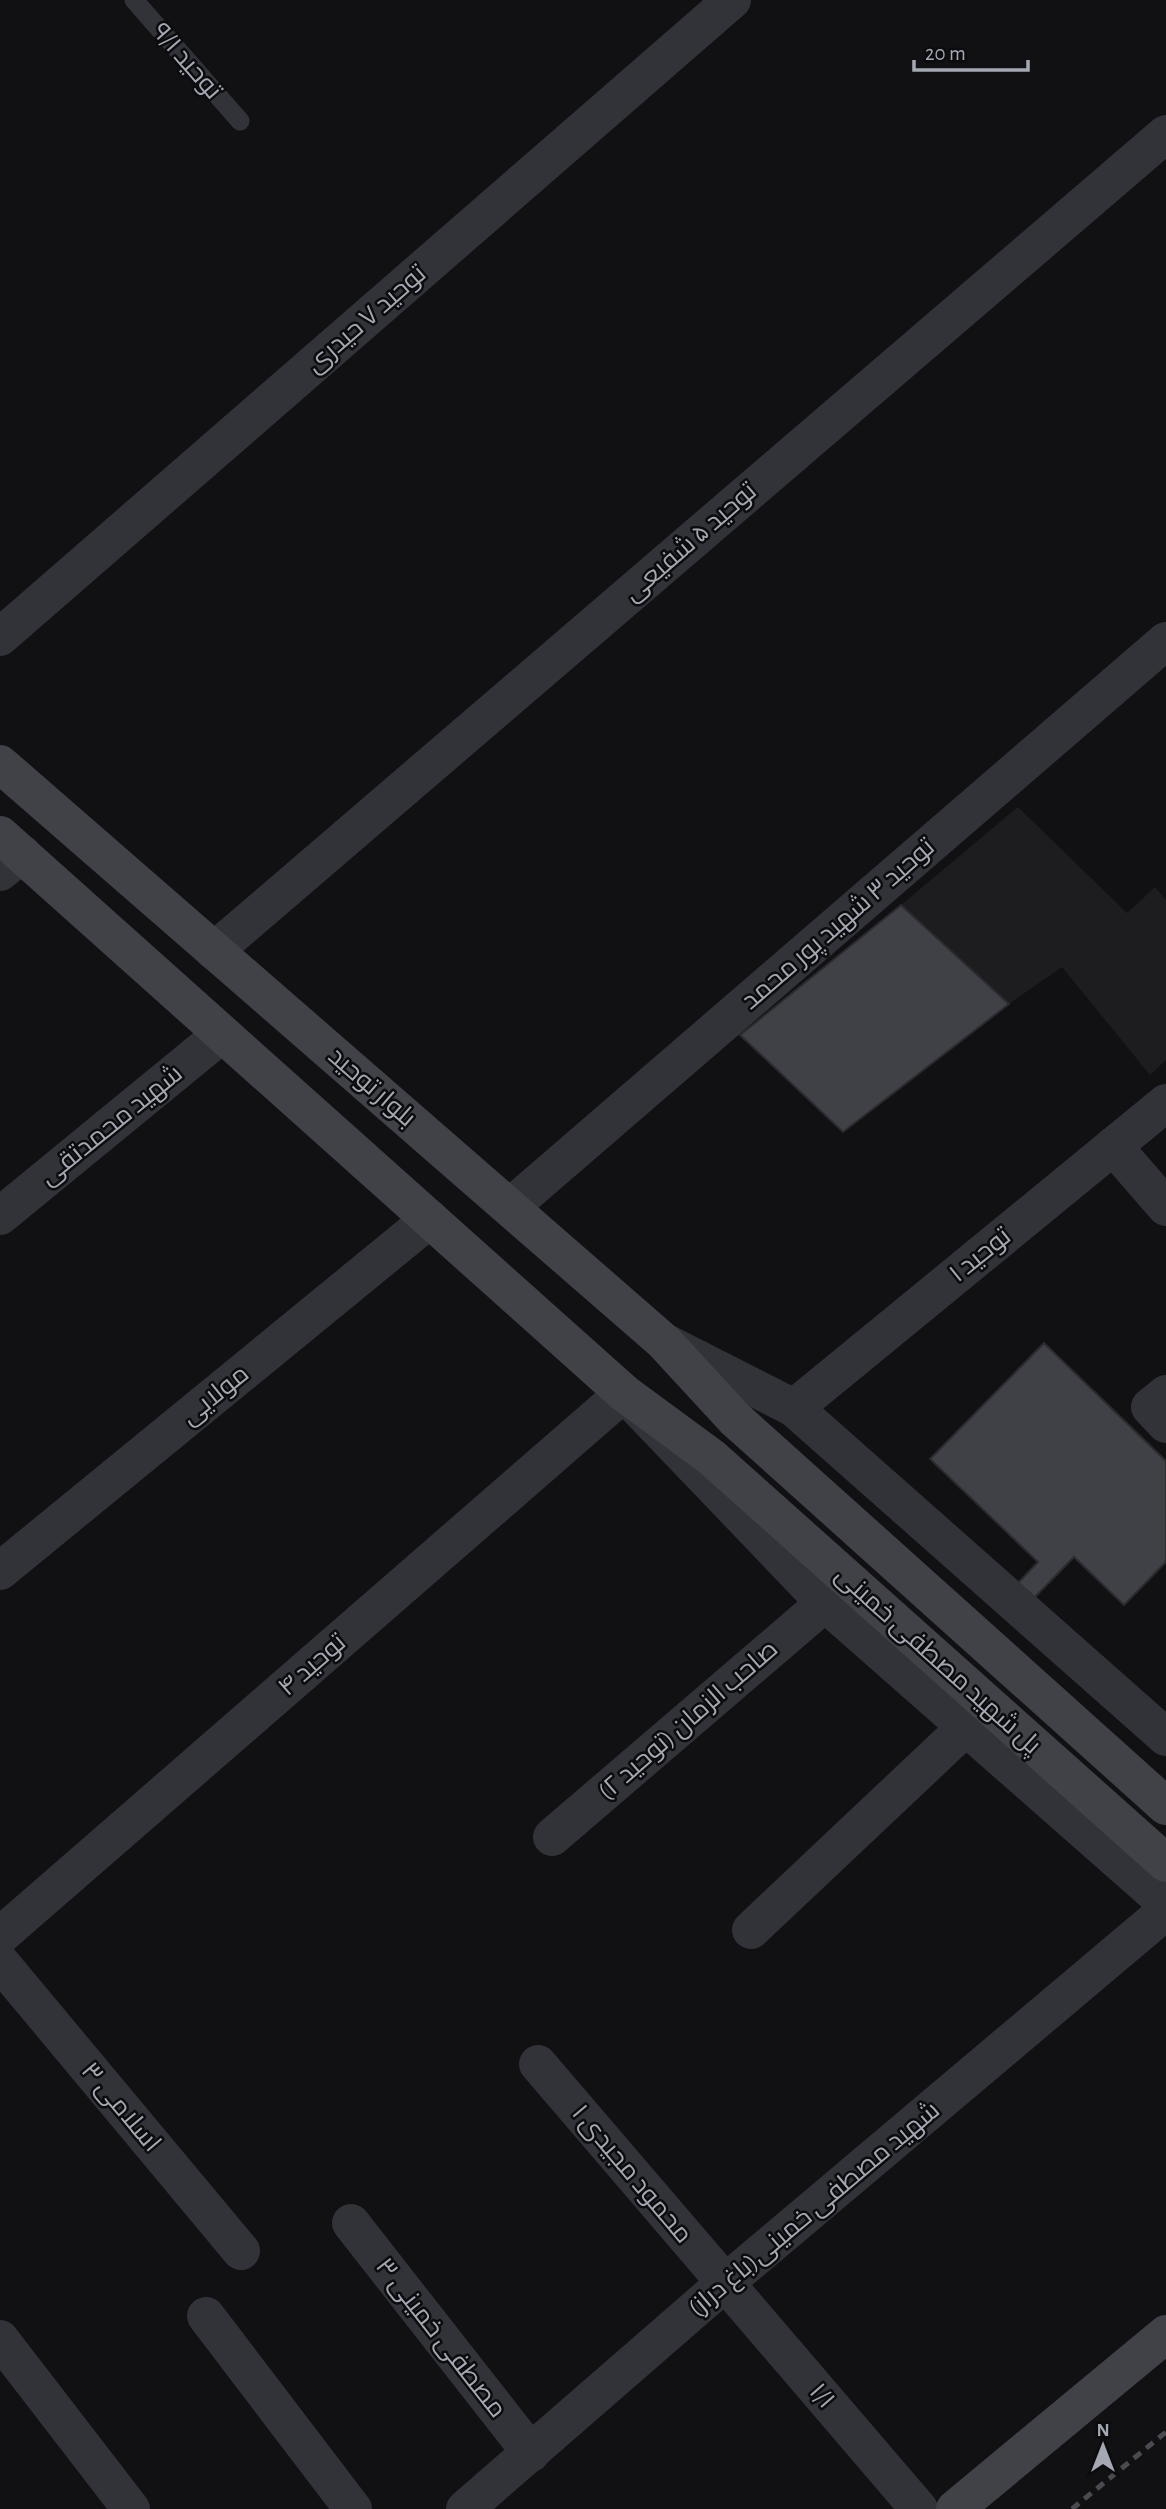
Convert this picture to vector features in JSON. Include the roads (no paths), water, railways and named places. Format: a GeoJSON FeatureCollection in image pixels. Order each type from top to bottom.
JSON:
{"type":"FeatureCollection","features":[{"type":"Feature","properties":{"kind":"main road","name":"بلوار توحید"},"geometry":{"type":"LineString","coordinates":[[0,764],[664,1342],[735,1419]]}},
{"type":"Feature","properties":{"kind":"main road"},"geometry":{"type":"LineString","coordinates":[[7,854],[222,1034],[624,1393]]}},
{"type":"Feature","properties":{"kind":"main road","name":"پل شهید مصطفی خمینی"},"geometry":{"type":"LineString","coordinates":[[624,1393],[711,1457],[1166,1863]]}},
{"type":"Feature","properties":{"kind":"main road","name":"پل شهید مصطفی خمینی"},"geometry":{"type":"LineString","coordinates":[[735,1419],[1166,1806]]}},
{"type":"Feature","properties":{"kind":"main road"},"geometry":{"type":"LineString","coordinates":[[955,2509],[1166,2334]]}},
{"type":"Feature","properties":{"kind":"street","name":"توحید ۷ حیدری"},"geometry":{"type":"LineString","coordinates":[[0,638],[732,0]]}},
{"type":"Feature","properties":{"kind":"street","name":"توحید ۵ شفیعی"},"geometry":{"type":"LineString","coordinates":[[214,951],[1166,134]]}},
{"type":"Feature","properties":{"kind":"street","name":"توحید ۳ شهيد پور محمد"},"geometry":{"type":"LineString","coordinates":[[510,1207],[1166,640]]}},
{"type":"Feature","properties":{"kind":"street","name":"شهید محمدتقی"},"geometry":{"type":"LineString","coordinates":[[0,1216],[222,1034]]}},
{"type":"Feature","properties":{"kind":"street","name":"توحید ۱"},"geometry":{"type":"LineString","coordinates":[[794,1408],[1166,1103]]}},
{"type":"Feature","properties":{"kind":"street"},"geometry":{"type":"LineString","coordinates":[[1113,1146],[1166,1207]]}},
{"type":"Feature","properties":{"kind":"street","name":"مولایی"},"geometry":{"type":"LineString","coordinates":[[0,1571],[430,1219]]}},
{"type":"Feature","properties":{"kind":"street"},"geometry":{"type":"LineString","coordinates":[[664,1342],[794,1408],[1166,1737]]}},
{"type":"Feature","properties":{"kind":"street"},"geometry":{"type":"LineString","coordinates":[[624,1393],[825,1603],[1166,1903]]}},
{"type":"Feature","properties":{"kind":"street","name":"توحید ۴"},"geometry":{"type":"LineString","coordinates":[[0,1936],[624,1393]]}},
{"type":"Feature","properties":{"kind":"street","name":"صاحب الزمان (توحید ۲)"},"geometry":{"type":"LineString","coordinates":[[552,1838],[825,1603]]}},
{"type":"Feature","properties":{"kind":"street"},"geometry":{"type":"LineString","coordinates":[[751,1930],[966,1727]]}},
{"type":"Feature","properties":{"kind":"street","name":"شهید مصطفی خمینی(باغ دراز)"},"geometry":{"type":"LineString","coordinates":[[466,2509],[725,2283],[1166,1911]]}},
{"type":"Feature","properties":{"kind":"street","name":"۳ اسلامی"},"geometry":{"type":"LineString","coordinates":[[0,1962],[241,2252]]}},
{"type":"Feature","properties":{"kind":"street","name":"۱ محمود مجیدی"},"geometry":{"type":"LineString","coordinates":[[538,2064],[725,2283]]}},
{"type":"Feature","properties":{"kind":"street","name":"مصطفی خمینی ۳"},"geometry":{"type":"LineString","coordinates":[[351,2223],[531,2453]]}},
{"type":"Feature","properties":{"kind":"street","name":"۱/۱"},"geometry":{"type":"LineString","coordinates":[[725,2283],[919,2509]]}},
{"type":"Feature","properties":{"kind":"street"},"geometry":{"type":"LineString","coordinates":[[206,2316],[353,2509]]}},
{"type":"Feature","properties":{"kind":"street"},"geometry":{"type":"LineString","coordinates":[[0,2339],[131,2509]]}},
{"type":"Feature","properties":{"kind":"lane","name":"توحید ۹/۱"},"geometry":{"type":"LineString","coordinates":[[134,0],[240,121]]}},
{"type":"Feature","properties":{"kind":"railway"},"geometry":{"type":"LineString","coordinates":[[1072,2509],[1166,2432]]}}]}
